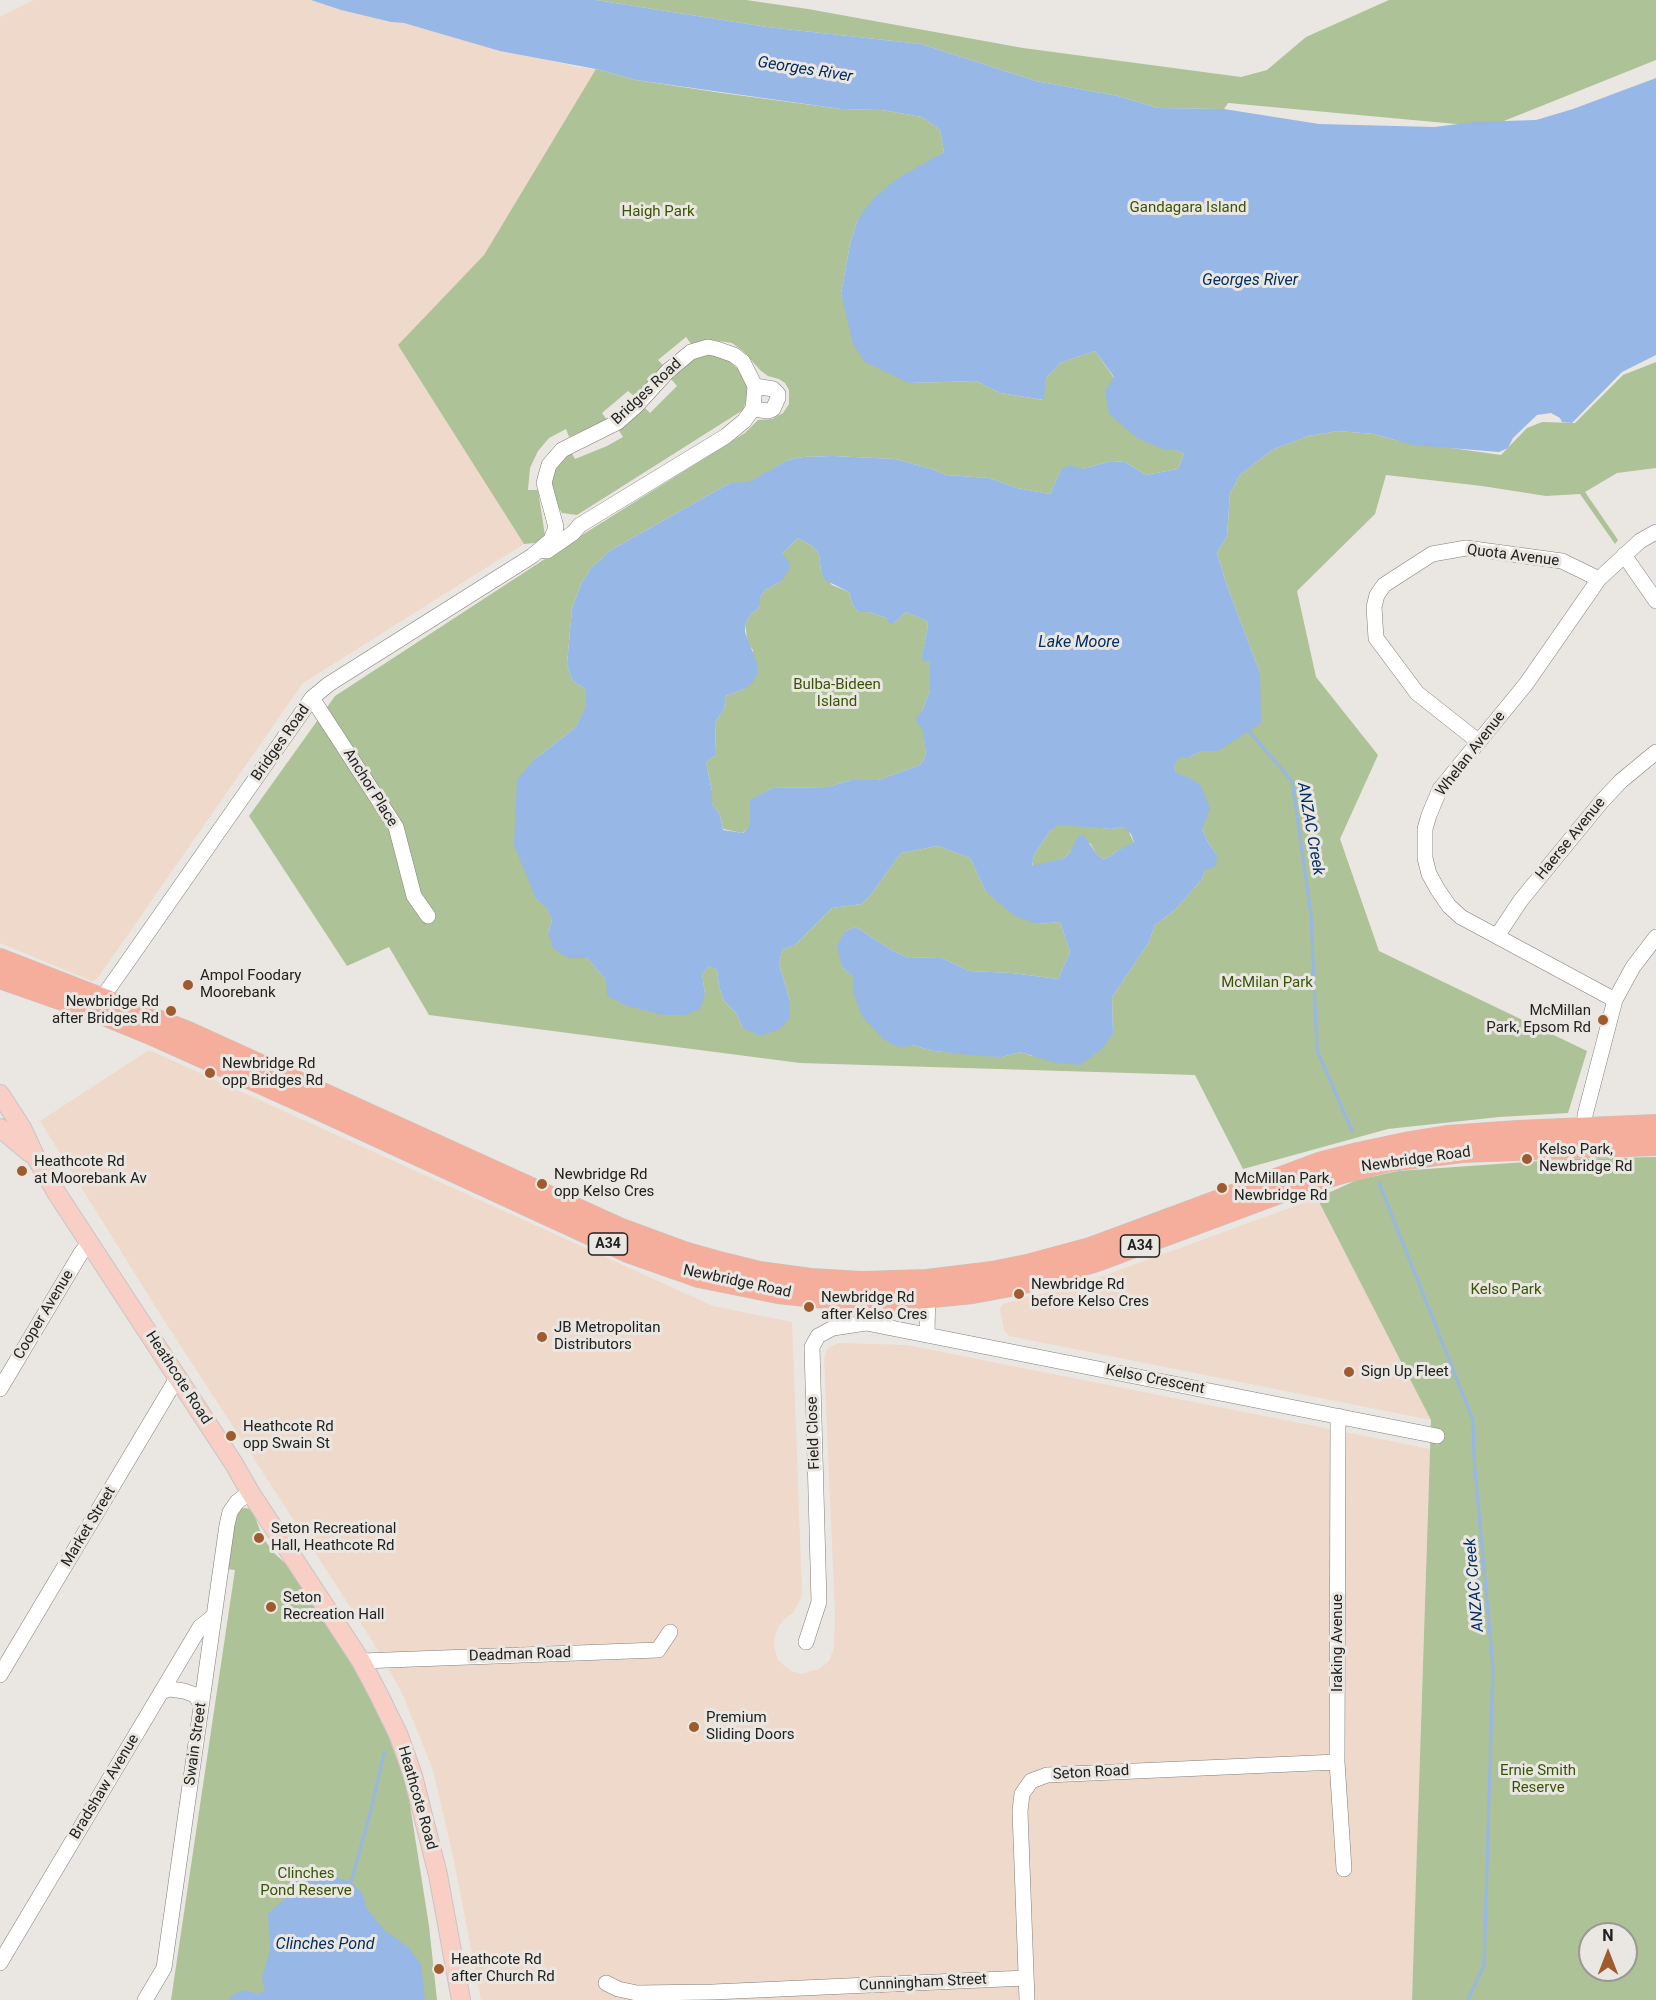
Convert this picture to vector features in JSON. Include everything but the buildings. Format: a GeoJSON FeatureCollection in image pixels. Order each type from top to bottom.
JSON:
{"type":"FeatureCollection","features":[{"type":"Feature","properties":{"kind":"highway","name":"Newbridge Road"},"geometry":{"type":"LineString","coordinates":[[0,958],[236,1072],[524,1204],[575,1230],[699,1277],[778,1293],[858,1301],[928,1289],[1002,1288],[1059,1274],[1301,1185],[1343,1164],[1384,1155],[1462,1152],[1584,1137],[1656,1125]]}},
{"type":"Feature","properties":{"kind":"highway","name":"Newbridge Road"},"geometry":{"type":"LineString","coordinates":[[0,978],[99,1005]]}},
{"type":"Feature","properties":{"kind":"highway","name":"Newbridge Road"},"geometry":{"type":"LineString","coordinates":[[1584,1137],[1656,1145]]}},
{"type":"Feature","properties":{"kind":"main road","name":"Heathcote Road"},"geometry":{"type":"LineString","coordinates":[[0,1094],[17,1120],[36,1158],[361,1661],[399,1736],[413,1776],[438,1875],[461,2000]]}},
{"type":"Feature","properties":{"kind":"main road","name":"Heathcote Road"},"geometry":{"type":"LineString","coordinates":[[0,1107],[17,1120]]}},
{"type":"Feature","properties":{"kind":"main road","name":"Heathcote Road"},"geometry":{"type":"LineString","coordinates":[[0,1128],[36,1158]]}},
{"type":"Feature","properties":{"kind":"street","name":"Bridges Road"},"geometry":{"type":"LineString","coordinates":[[99,1005],[312,698],[329,684],[542,548],[547,550],[573,533],[580,525],[726,436],[744,421],[753,409],[768,411],[773,409],[778,394],[772,389],[755,386],[743,362],[726,351],[708,347],[691,352],[668,371],[618,422],[569,446],[552,460],[545,477],[544,489],[555,518]]}},
{"type":"Feature","properties":{"kind":"street"},"geometry":{"type":"LineString","coordinates":[[753,409],[755,386]]}},
{"type":"Feature","properties":{"kind":"street"},"geometry":{"type":"LineString","coordinates":[[555,518],[566,525],[580,525]]}},
{"type":"Feature","properties":{"kind":"street"},"geometry":{"type":"LineString","coordinates":[[542,548],[552,540],[555,534],[555,518]]}},
{"type":"Feature","properties":{"kind":"street","name":"Whelan Avenue"},"geometry":{"type":"LineString","coordinates":[[1615,1000],[1461,917],[1449,906],[1429,874],[1424,842],[1429,815],[1440,789],[1526,684],[1599,579],[1640,541],[1656,532]]}},
{"type":"Feature","properties":{"kind":"street","name":"Quota Avenue"},"geometry":{"type":"LineString","coordinates":[[1479,742],[1417,693],[1376,638],[1374,607],[1377,595],[1384,585],[1432,554],[1466,548],[1562,561],[1599,579]]}},
{"type":"Feature","properties":{"kind":"street"},"geometry":{"type":"LineString","coordinates":[[1624,555],[1656,601]]}},
{"type":"Feature","properties":{"kind":"street","name":"Anchor Place"},"geometry":{"type":"LineString","coordinates":[[312,698],[396,827],[414,896],[428,916]]}},
{"type":"Feature","properties":{"kind":"street","name":"Haerse Avenue"},"geometry":{"type":"LineString","coordinates":[[1497,936],[1521,900],[1602,801],[1621,781],[1656,752]]}},
{"type":"Feature","properties":{"kind":"street"},"geometry":{"type":"LineString","coordinates":[[1584,1137],[1585,1115],[1615,1000],[1623,982],[1656,937]]}},
{"type":"Feature","properties":{"kind":"street","name":"Cooper Avenue"},"geometry":{"type":"LineString","coordinates":[[0,1389],[90,1242]]}},
{"type":"Feature","properties":{"kind":"street"},"geometry":{"type":"LineString","coordinates":[[927,1335],[928,1289]]}},
{"type":"Feature","properties":{"kind":"street","name":"Field Close"},"geometry":{"type":"LineString","coordinates":[[806,1642],[819,1602],[812,1347],[819,1336],[833,1328],[866,1323],[927,1335]]}},
{"type":"Feature","properties":{"kind":"street","name":"Kelso Crescent"},"geometry":{"type":"LineString","coordinates":[[927,1335],[1437,1436]]}},
{"type":"Feature","properties":{"kind":"street","name":"Market Street"},"geometry":{"type":"LineString","coordinates":[[0,1675],[177,1378]]}},
{"type":"Feature","properties":{"kind":"street","name":"Iraking Avenue"},"geometry":{"type":"LineString","coordinates":[[1338,1416],[1337,1762],[1344,1869]]}},
{"type":"Feature","properties":{"kind":"street","name":"Swain Street"},"geometry":{"type":"LineString","coordinates":[[145,2000],[164,1968],[230,1512],[237,1502],[250,1492]]}},
{"type":"Feature","properties":{"kind":"street","name":"Bradshaw Avenue"},"geometry":{"type":"LineString","coordinates":[[0,1963],[200,1627],[214,1616]]}},
{"type":"Feature","properties":{"kind":"street","name":"Deadman Road"},"geometry":{"type":"LineString","coordinates":[[361,1661],[658,1650],[670,1632]]}},
{"type":"Feature","properties":{"kind":"street"},"geometry":{"type":"LineString","coordinates":[[161,1692],[170,1689],[184,1691],[195,1695],[201,1704]]}},
{"type":"Feature","properties":{"kind":"street","name":"Seton Road"},"geometry":{"type":"LineString","coordinates":[[1027,2000],[1020,1810],[1022,1794],[1031,1781],[1047,1775],[1337,1762]]}},
{"type":"Feature","properties":{"kind":"street","name":"Cunningham Street"},"geometry":{"type":"LineString","coordinates":[[606,1983],[618,1989],[637,1993],[713,1996],[1026,1978]]}},
{"type":"Feature","properties":{"kind":"shaded area"},"geometry":{"type":"Polygon","coordinates":[[[34,0],[311,0],[341,10],[404,23],[577,67],[596,69],[484,255],[399,345],[524,544],[303,683],[97,979],[92,981],[0,943],[0,17],[34,0]]]}},
{"type":"Feature","properties":{"kind":"shaded area"},"geometry":{"type":"Polygon","coordinates":[[[149,1050],[713,1306],[792,1322],[802,1592],[801,1599],[793,1613],[783,1620],[776,1631],[774,1646],[778,1660],[791,1671],[801,1674],[819,1669],[829,1661],[834,1648],[835,1615],[824,1358],[828,1348],[839,1343],[907,1345],[1430,1449],[1412,2000],[481,2000],[454,1861],[433,1770],[402,1693],[373,1642],[160,1314],[40,1121],[149,1050]]]}},
{"type":"Feature","properties":{"kind":"shaded area"},"geometry":{"type":"Polygon","coordinates":[[[1317,1198],[1431,1420],[1009,1336],[1004,1330],[1000,1309],[1003,1304],[1092,1280],[1317,1198]]]}},
{"type":"Feature","properties":{"kind":"green space"},"geometry":{"type":"Polygon","coordinates":[[[596,0],[746,0],[1023,48],[1241,77],[1267,70],[1306,37],[1389,0],[1656,0],[1656,60],[1489,127],[1228,103],[1224,109],[1158,108],[1118,96],[1036,81],[921,44],[767,27],[596,0]]]}},
{"type":"Feature","properties":{"kind":"green space","name":"Haigh Park"},"geometry":{"type":"Polygon","coordinates":[[[596,69],[636,80],[722,93],[841,109],[882,110],[922,117],[940,130],[944,152],[923,165],[858,219],[850,244],[841,294],[848,317],[909,383],[976,381],[1000,393],[1043,400],[1046,378],[1060,363],[1095,351],[1165,450],[1176,450],[1184,454],[1178,469],[1146,475],[1125,462],[1111,461],[1083,469],[1061,470],[1050,494],[1017,488],[989,478],[946,475],[895,459],[803,457],[788,460],[749,483],[730,483],[611,550],[591,568],[581,584],[572,609],[567,664],[572,680],[586,690],[587,707],[576,727],[535,759],[536,899],[547,907],[552,921],[548,933],[568,958],[587,958],[606,980],[705,993],[702,974],[709,966],[717,970],[724,1001],[736,1013],[743,1028],[790,1001],[779,964],[782,950],[795,945],[832,908],[862,904],[901,853],[938,846],[970,858],[986,892],[1037,924],[1060,922],[1070,952],[1058,979],[1012,973],[969,971],[940,957],[909,958],[893,951],[856,927],[845,931],[842,967],[853,977],[853,992],[912,1045],[934,1051],[1002,1057],[1020,1052],[1032,1056],[1113,1034],[1112,997],[1149,942],[1155,925],[1176,909],[1202,879],[1205,870],[1217,855],[1202,829],[1190,778],[1176,774],[1174,766],[1179,757],[1190,757],[1201,751],[1218,751],[1260,673],[1217,553],[1227,536],[1230,493],[1240,475],[1272,450],[1308,436],[1338,431],[1374,434],[1395,440],[1501,455],[1527,428],[1542,422],[1575,423],[1623,375],[1656,362],[1656,468],[1617,473],[1585,492],[1618,540],[1615,544],[1580,494],[1546,496],[1386,475],[1375,514],[1297,591],[1316,677],[1378,755],[1340,839],[1379,951],[1587,1051],[1568,1113],[1499,1117],[1388,1129],[1243,1169],[1195,1075],[800,1063],[429,1015],[389,947],[347,966],[249,816],[335,696],[574,540],[745,433],[758,420],[772,419],[783,413],[789,404],[789,390],[785,383],[760,370],[744,352],[732,343],[712,340],[691,344],[686,337],[658,360],[664,366],[635,397],[628,391],[602,413],[607,420],[569,437],[566,429],[549,438],[538,451],[530,468],[528,490],[538,490],[546,542],[524,544],[398,345],[484,255],[596,69]]]}},
{"type":"Feature","properties":{"kind":"green space"},"geometry":{"type":"Polygon","coordinates":[[[713,355],[728,360],[738,369],[746,383],[748,395],[743,410],[577,515],[562,513],[554,501],[549,483],[554,465],[571,452],[575,459],[623,437],[618,429],[644,407],[650,413],[677,386],[671,379],[691,360],[713,355]]]}},
{"type":"Feature","properties":{"kind":"green space","name":"Bulba-Bideen Island"},"geometry":{"type":"Polygon","coordinates":[[[798,538],[812,546],[819,554],[821,572],[832,585],[849,592],[852,604],[858,612],[869,612],[894,623],[906,612],[927,621],[922,656],[930,661],[930,690],[922,711],[926,756],[920,765],[878,780],[851,780],[828,787],[772,788],[751,800],[750,827],[742,833],[723,829],[720,815],[712,804],[712,791],[706,762],[716,755],[715,723],[724,709],[726,696],[744,689],[753,650],[748,643],[745,624],[751,614],[760,607],[760,598],[765,590],[780,582],[782,554],[798,538]]]}},
{"type":"Feature","properties":{"kind":"green space"},"geometry":{"type":"Polygon","coordinates":[[[1058,824],[1112,829],[1123,827],[1128,830],[1134,843],[1103,859],[1090,843],[1071,851],[1064,858],[1032,867],[1034,855],[1050,831],[1058,824]]]}},
{"type":"Feature","properties":{"kind":"green space"},"geometry":{"type":"Polygon","coordinates":[[[1656,1157],[1656,2000],[1412,2000],[1431,1420],[1317,1198],[1357,1180],[1398,1171],[1569,1159],[1656,1157]]]}},
{"type":"Feature","properties":{"kind":"green space","name":"Clinches Pond Reserve"},"geometry":{"type":"Polygon","coordinates":[[[240,1509],[251,1509],[262,1536],[273,1552],[287,1565],[318,1611],[360,1678],[382,1719],[407,1786],[429,1926],[437,2000],[171,2000],[235,1570],[227,1569],[235,1520],[240,1509]]]}},
{"type":"Feature","properties":{"kind":"water"},"geometry":{"type":"Polygon","coordinates":[[[311,0],[596,0],[767,27],[921,44],[1036,81],[1118,96],[1158,108],[1224,109],[1319,124],[1434,127],[1475,122],[1536,120],[1573,109],[1656,78],[1656,355],[1622,372],[1572,423],[1562,422],[1560,418],[1551,413],[1537,415],[1513,438],[1508,448],[1499,452],[1413,445],[1374,434],[1338,431],[1308,436],[1272,450],[1240,475],[1230,493],[1227,536],[1217,553],[1260,673],[1261,723],[1218,751],[1201,751],[1190,757],[1179,758],[1174,766],[1176,773],[1190,778],[1201,786],[1210,809],[1202,829],[1217,855],[1216,866],[1205,870],[1202,879],[1176,909],[1155,925],[1149,942],[1112,997],[1113,1034],[1102,1049],[1080,1065],[1056,1063],[1020,1052],[1002,1057],[934,1051],[912,1045],[900,1048],[883,1039],[862,1016],[853,992],[853,977],[842,967],[837,946],[845,931],[856,927],[893,951],[909,958],[940,957],[969,971],[1012,973],[1058,979],[1070,952],[1060,922],[1037,924],[1015,916],[986,892],[970,858],[938,846],[901,853],[862,904],[832,908],[795,945],[782,950],[779,964],[790,1001],[789,1019],[780,1029],[760,1036],[743,1028],[736,1013],[724,1001],[717,970],[709,966],[702,974],[705,993],[701,1008],[686,1015],[664,1015],[627,1006],[607,996],[606,980],[587,958],[568,958],[553,948],[548,933],[552,921],[547,908],[536,899],[514,845],[517,779],[535,759],[576,727],[586,707],[586,690],[572,680],[567,664],[572,609],[581,584],[591,568],[611,550],[730,483],[749,482],[788,460],[803,457],[895,459],[946,475],[989,478],[1017,488],[1050,494],[1061,470],[1069,465],[1083,469],[1111,461],[1125,462],[1146,475],[1178,469],[1184,454],[1176,450],[1165,450],[1137,438],[1109,414],[1105,391],[1114,377],[1095,351],[1060,363],[1046,378],[1044,400],[1000,393],[976,381],[909,383],[865,362],[853,344],[841,294],[850,244],[858,219],[874,198],[898,178],[944,152],[940,130],[922,117],[882,110],[841,109],[636,80],[596,69],[500,51],[404,23],[341,10],[311,0]],[[798,538],[782,554],[790,563],[788,572],[780,582],[765,590],[760,598],[760,607],[751,614],[745,624],[745,632],[757,663],[757,674],[753,682],[744,689],[726,696],[724,709],[715,723],[716,755],[706,762],[712,791],[712,804],[720,815],[723,830],[743,833],[750,826],[750,800],[772,788],[828,787],[851,780],[878,780],[920,765],[926,756],[923,731],[915,719],[922,711],[930,690],[930,662],[923,661],[922,655],[927,621],[906,612],[894,623],[889,623],[887,618],[869,612],[858,612],[852,604],[849,592],[825,580],[821,572],[819,554],[812,546],[798,538]],[[1058,825],[1050,831],[1034,855],[1032,866],[1064,858],[1071,851],[1078,836],[1084,836],[1103,859],[1134,842],[1131,834],[1123,827],[1112,829],[1058,825]]]}},
{"type":"Feature","properties":{"kind":"water","name":"Clinches Pond"},"geometry":{"type":"Polygon","coordinates":[[[309,1876],[335,1877],[351,1882],[362,1893],[367,1909],[385,1931],[408,1947],[421,1964],[425,2000],[229,2000],[232,1995],[244,1990],[257,1994],[265,1990],[262,1978],[270,1949],[268,1914],[289,1895],[292,1882],[309,1876]]]}},
{"type":"Feature","properties":{"kind":"waterway","name":"ANZAC Creek"},"geometry":{"type":"LineString","coordinates":[[1247,729],[1292,781],[1311,914],[1317,1050],[1352,1131]]}},
{"type":"Feature","properties":{"kind":"waterway","name":"ANZAC Creek"},"geometry":{"type":"LineString","coordinates":[[1379,1183],[1473,1420],[1474,1459],[1493,1667],[1484,1965],[1468,2000]]}},
{"type":"Feature","properties":{"kind":"waterway"},"geometry":{"type":"LineString","coordinates":[[351,1882],[384,1753]]}},
{"type":"Feature","properties":{"kind":"place","name":"Ampol Foodary Moorebank"},"geometry":{"type":"Point","coordinates":[188,985]}},
{"type":"Feature","properties":{"kind":"place","name":"Newbridge Rd after Bridges Rd"},"geometry":{"type":"Point","coordinates":[171,1011]}},
{"type":"Feature","properties":{"kind":"place","name":"McMillan Park, Epsom Rd"},"geometry":{"type":"Point","coordinates":[1603,1020]}},
{"type":"Feature","properties":{"kind":"place","name":"Newbridge Rd opp Bridges Rd"},"geometry":{"type":"Point","coordinates":[210,1073]}},
{"type":"Feature","properties":{"kind":"place","name":"Kelso Park, Newbridge Rd"},"geometry":{"type":"Point","coordinates":[1527,1159]}},
{"type":"Feature","properties":{"kind":"place","name":"Heathcote Rd at Moorebank Av"},"geometry":{"type":"Point","coordinates":[22,1171]}},
{"type":"Feature","properties":{"kind":"place","name":"Newbridge Rd opp Kelso Cres"},"geometry":{"type":"Point","coordinates":[542,1184]}},
{"type":"Feature","properties":{"kind":"place","name":"McMillan Park, Newbridge Rd"},"geometry":{"type":"Point","coordinates":[1222,1188]}},
{"type":"Feature","properties":{"kind":"place","name":"Newbridge Rd before Kelso Cres"},"geometry":{"type":"Point","coordinates":[1019,1294]}},
{"type":"Feature","properties":{"kind":"place","name":"Newbridge Rd after Kelso Cres"},"geometry":{"type":"Point","coordinates":[809,1307]}},
{"type":"Feature","properties":{"kind":"place","name":"JB Metropolitan Distributors"},"geometry":{"type":"Point","coordinates":[542,1337]}},
{"type":"Feature","properties":{"kind":"place","name":"Sign Up Fleet"},"geometry":{"type":"Point","coordinates":[1349,1372]}},
{"type":"Feature","properties":{"kind":"place","name":"Heathcote Rd opp Swain St"},"geometry":{"type":"Point","coordinates":[231,1436]}},
{"type":"Feature","properties":{"kind":"place","name":"Seton Recreational Hall, Heathcote Rd"},"geometry":{"type":"Point","coordinates":[259,1538]}},
{"type":"Feature","properties":{"kind":"place","name":"Seton Recreation Hall"},"geometry":{"type":"Point","coordinates":[271,1607]}},
{"type":"Feature","properties":{"kind":"place","name":"Premium Sliding Doors"},"geometry":{"type":"Point","coordinates":[694,1727]}},
{"type":"Feature","properties":{"kind":"place","name":"Heathcote Rd after Church Rd"},"geometry":{"type":"Point","coordinates":[439,1969]}},
{"type":"Feature","properties":{"kind":"water label","name":"Georges River"},"geometry":{"type":"Point","coordinates":[805,70]}},
{"type":"Feature","properties":{"kind":"water label","name":"Georges River"},"geometry":{"type":"Point","coordinates":[1250,281]}},
{"type":"Feature","properties":{"kind":"water label","name":"Lake Moore"},"geometry":{"type":"Point","coordinates":[1079,643]}},
{"type":"Feature","properties":{"kind":"park label","name":"Gandagara Island"},"geometry":{"type":"Point","coordinates":[1188,208]}},
{"type":"Feature","properties":{"kind":"park label","name":"McMilan Park"},"geometry":{"type":"Point","coordinates":[1267,983]}},
{"type":"Feature","properties":{"kind":"park label","name":"Kelso Park"},"geometry":{"type":"Point","coordinates":[1506,1290]}},
{"type":"Feature","properties":{"kind":"park label","name":"Ernie Smith Reserve"},"geometry":{"type":"Point","coordinates":[1538,1780]}}]}
